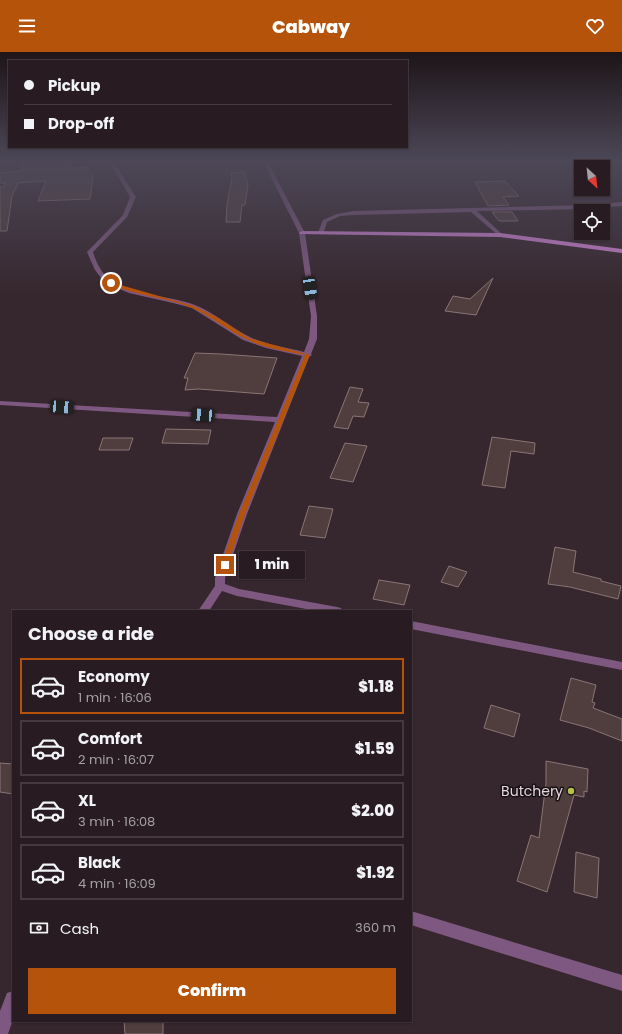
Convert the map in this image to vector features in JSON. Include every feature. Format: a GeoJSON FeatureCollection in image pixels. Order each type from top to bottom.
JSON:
{"type":"FeatureCollection","features":[{"type":"Feature","properties":{"kind":"main road"},"geometry":{"type":"LineString","coordinates":[[302,233],[500,236],[622,251]]}},
{"type":"Feature","properties":{"kind":"street"},"geometry":{"type":"LineString","coordinates":[[129,207],[125,216],[90,252],[99,273],[111,283],[123,289],[193,306],[219,320],[248,339],[277,348],[308,355]]}},
{"type":"Feature","properties":{"kind":"street"},"geometry":{"type":"LineString","coordinates":[[204,610],[220,586],[220,578],[242,514],[308,355],[313,339],[314,316],[302,233],[289,207]]}},
{"type":"Feature","properties":{"kind":"street"},"geometry":{"type":"LineString","coordinates":[[321,234],[325,221],[339,215],[378,212],[551,207]]}},
{"type":"Feature","properties":{"kind":"street"},"geometry":{"type":"LineString","coordinates":[[472,210],[500,236]]}},
{"type":"Feature","properties":{"kind":"street"},"geometry":{"type":"LineString","coordinates":[[0,403],[281,420]]}},
{"type":"Feature","properties":{"kind":"street"},"geometry":{"type":"LineString","coordinates":[[220,586],[237,592],[332,610]]}},
{"type":"Feature","properties":{"kind":"street"},"geometry":{"type":"LineString","coordinates":[[412,625],[622,666]]}},
{"type":"Feature","properties":{"kind":"street"},"geometry":{"type":"LineString","coordinates":[[412,918],[622,983]]}},
{"type":"Feature","properties":{"kind":"street"},"geometry":{"type":"LineString","coordinates":[[0,1032],[12,1002]]}},
{"type":"Feature","properties":{"kind":"building"},"geometry":{"type":"Polygon","coordinates":[[[0,207],[10,207],[7,231],[0,231],[0,207]]]}},
{"type":"Feature","properties":{"kind":"building"},"geometry":{"type":"Polygon","coordinates":[[[227,207],[242,207],[240,222],[226,222],[227,207]]]}},
{"type":"Feature","properties":{"kind":"building"},"geometry":{"type":"Polygon","coordinates":[[[492,212],[512,212],[518,221],[499,221],[492,212]]]}},
{"type":"Feature","properties":{"kind":"building"},"geometry":{"type":"Polygon","coordinates":[[[493,278],[476,315],[445,311],[453,296],[470,299],[493,278]]]}},
{"type":"Feature","properties":{"kind":"building"},"geometry":{"type":"Polygon","coordinates":[[[195,353],[277,358],[264,394],[199,389],[185,390],[188,378],[184,378],[195,353]]]}},
{"type":"Feature","properties":{"kind":"building"},"geometry":{"type":"Polygon","coordinates":[[[350,387],[363,389],[358,402],[369,403],[364,417],[353,416],[348,429],[334,427],[350,387]]]}},
{"type":"Feature","properties":{"kind":"building"},"geometry":{"type":"Polygon","coordinates":[[[166,429],[211,430],[208,444],[162,443],[166,429]]]}},
{"type":"Feature","properties":{"kind":"building"},"geometry":{"type":"Polygon","coordinates":[[[492,437],[535,443],[534,454],[511,451],[505,488],[482,485],[492,437]]]}},
{"type":"Feature","properties":{"kind":"building"},"geometry":{"type":"Polygon","coordinates":[[[103,438],[133,438],[129,450],[99,450],[103,438]]]}},
{"type":"Feature","properties":{"kind":"building"},"geometry":{"type":"Polygon","coordinates":[[[345,443],[367,446],[353,482],[330,478],[345,443]]]}},
{"type":"Feature","properties":{"kind":"building"},"geometry":{"type":"Polygon","coordinates":[[[309,506],[333,509],[325,538],[300,535],[309,506]]]}},
{"type":"Feature","properties":{"kind":"building"},"geometry":{"type":"Polygon","coordinates":[[[555,547],[576,551],[573,572],[621,586],[618,599],[570,587],[548,584],[555,547]]]}},
{"type":"Feature","properties":{"kind":"building"},"geometry":{"type":"Polygon","coordinates":[[[449,566],[467,572],[458,587],[441,582],[449,566]]]}},
{"type":"Feature","properties":{"kind":"building"},"geometry":{"type":"Polygon","coordinates":[[[379,580],[410,585],[404,605],[373,599],[379,580]]]}},
{"type":"Feature","properties":{"kind":"building"},"geometry":{"type":"Polygon","coordinates":[[[571,678],[596,685],[592,702],[595,703],[593,708],[622,719],[622,741],[589,728],[560,720],[571,678]]]}},
{"type":"Feature","properties":{"kind":"building"},"geometry":{"type":"Polygon","coordinates":[[[491,705],[520,714],[514,737],[484,728],[491,705]]]}},
{"type":"Feature","properties":{"kind":"building"},"geometry":{"type":"Polygon","coordinates":[[[546,761],[588,769],[587,792],[584,791],[584,797],[574,795],[547,892],[517,881],[531,835],[539,838],[546,783],[546,761]]]}},
{"type":"Feature","properties":{"kind":"building"},"geometry":{"type":"Polygon","coordinates":[[[0,763],[12,764],[12,794],[0,792],[0,763]]]}},
{"type":"Feature","properties":{"kind":"building"},"geometry":{"type":"Polygon","coordinates":[[[576,852],[599,858],[597,898],[574,892],[576,852]]]}},
{"type":"Feature","properties":{"kind":"building"},"geometry":{"type":"Polygon","coordinates":[[[124,1022],[163,1022],[163,1034],[125,1034],[124,1022]]]}},
{"type":"Feature","properties":{"kind":"place","name":"Butchery"},"geometry":{"type":"Point","coordinates":[571,791]}},
{"type":"Feature","properties":{"kind":"route"},"geometry":{"type":"LineString","coordinates":[[111,283],[123,289],[193,306],[219,320],[248,339],[277,348],[308,355],[242,514],[225,565]]}}]}
